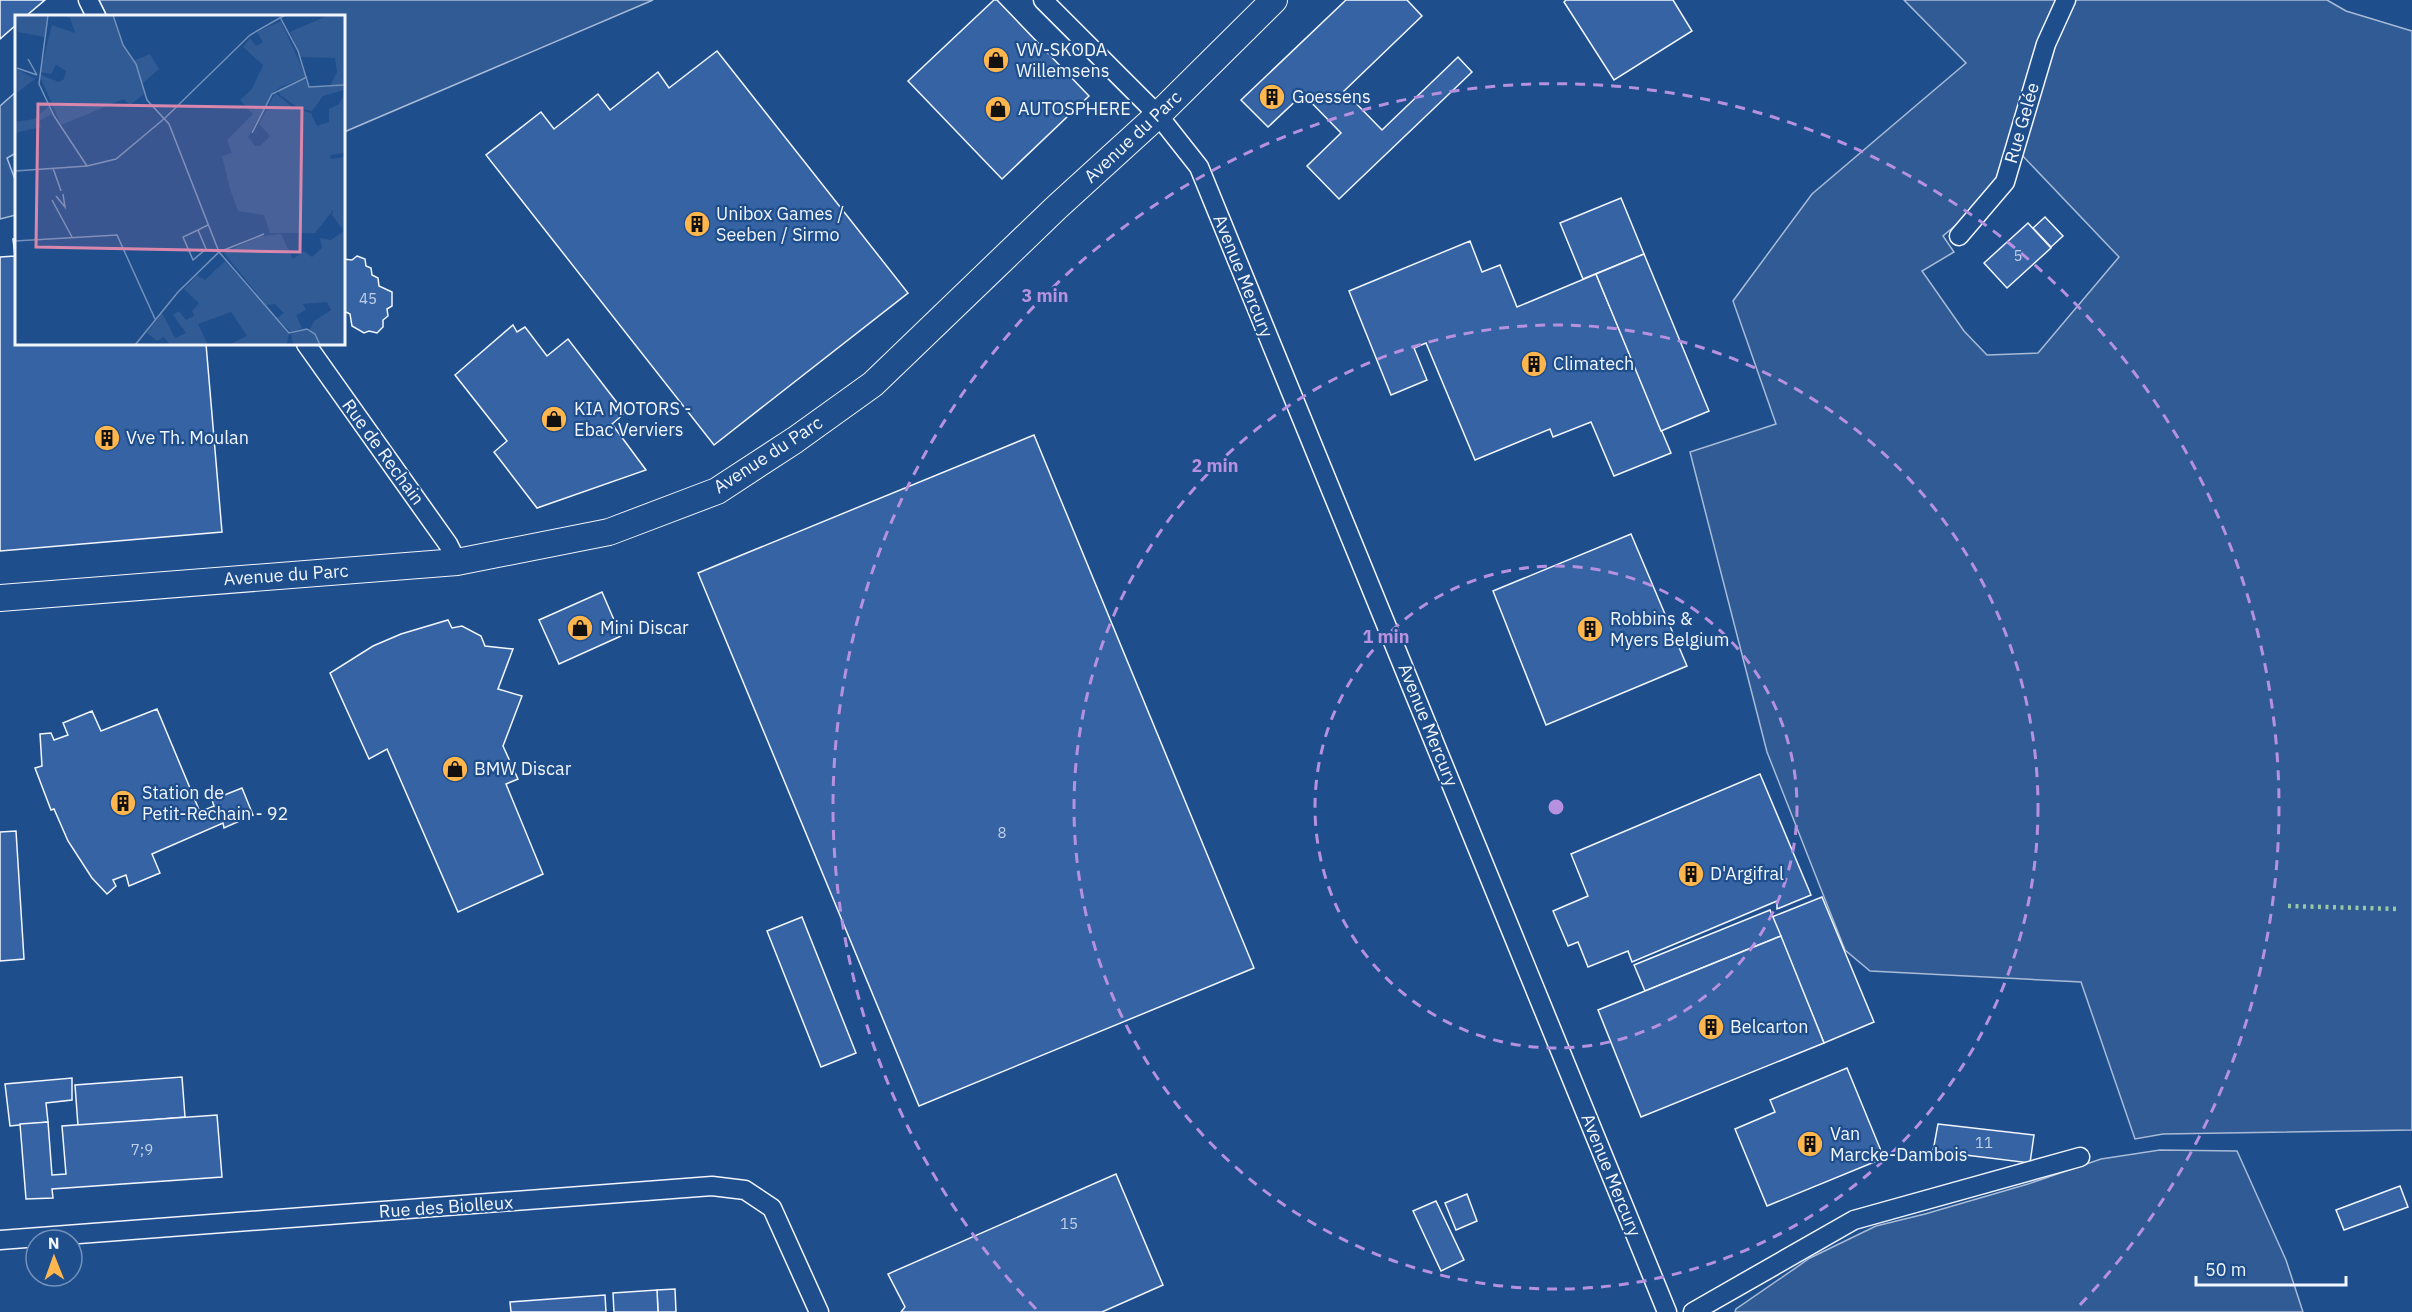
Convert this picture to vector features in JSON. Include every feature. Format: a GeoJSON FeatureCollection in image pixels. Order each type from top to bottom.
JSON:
{"type":"FeatureCollection","features":[{"type":"Feature","properties":{"kind":"street"},"geometry":{"type":"LineString","coordinates":[[88,0],[96,15]]}},
{"type":"Feature","properties":{"kind":"street","name":"Avenue Mercury"},"geometry":{"type":"LineString","coordinates":[[1043,0],[1158,115],[1199,167],[1667,1312]]}},
{"type":"Feature","properties":{"kind":"street","name":"Avenue du Parc"},"geometry":{"type":"LineString","coordinates":[[0,598],[457,562],[609,532],[717,491],[795,440],[873,384],[1057,207],[1158,115],[1274,0]]}},
{"type":"Feature","properties":{"kind":"street","name":"Rue Gelée"},"geometry":{"type":"LineString","coordinates":[[1959,236],[2005,182],[2046,44],[2066,0]]}},
{"type":"Feature","properties":{"kind":"street","name":"Rue de Rechain"},"geometry":{"type":"LineString","coordinates":[[307,345],[448,544],[457,562]]}},
{"type":"Feature","properties":{"kind":"street"},"geometry":{"type":"LineString","coordinates":[[1693,1312],[1854,1220],[2080,1157]]}},
{"type":"Feature","properties":{"kind":"street","name":"Rue des Biolleux"},"geometry":{"type":"LineString","coordinates":[[0,1240],[712,1186],[745,1190],[772,1208],[819,1312]]}},
{"type":"Feature","properties":{"kind":"shaded area"},"geometry":{"type":"Polygon","coordinates":[[[99,0],[653,0],[345,132],[345,15],[106,15],[99,0]]]}},
{"type":"Feature","properties":{"kind":"shaded area"},"geometry":{"type":"Polygon","coordinates":[[[1904,0],[2062,0],[2008,151],[1987,199],[1943,236],[1954,252],[1922,271],[1964,331],[1987,355],[2038,353],[2119,257],[2019,152],[2053,44],[2076,0],[2327,0],[2346,11],[2412,31],[2412,1130],[2163,1134],[2135,1139],[2081,982],[1870,971],[1845,950],[1767,752],[1690,452],[1776,424],[1733,301],[1812,194],[1966,63],[1904,0]]]}},
{"type":"Feature","properties":{"kind":"shaded area"},"geometry":{"type":"Polygon","coordinates":[[[15,93],[15,154],[7,158],[15,179],[15,215],[0,219],[0,106],[15,93]]]}},
{"type":"Feature","properties":{"kind":"shaded area"},"geometry":{"type":"Polygon","coordinates":[[[2160,1150],[2237,1151],[2286,1260],[2303,1312],[1735,1312],[1736,1309],[1810,1258],[1876,1226],[2028,1184],[2101,1159],[2160,1150]]]}},
{"type":"Feature","properties":{"kind":"building"},"geometry":{"type":"Polygon","coordinates":[[[0,0],[45,0],[27,15],[15,15],[15,26],[0,39],[0,0]]]}},
{"type":"Feature","properties":{"kind":"building"},"geometry":{"type":"Polygon","coordinates":[[[994,0],[997,0],[1089,96],[1002,179],[908,81],[994,0]]]}},
{"type":"Feature","properties":{"kind":"building","name":"Goessens"},"geometry":{"type":"Polygon","coordinates":[[[1346,0],[1407,0],[1422,16],[1344,91],[1382,130],[1458,57],[1472,72],[1339,199],[1307,166],[1341,133],[1303,94],[1268,127],[1241,100],[1346,0]]]}},
{"type":"Feature","properties":{"kind":"building"},"geometry":{"type":"Polygon","coordinates":[[[1566,0],[1673,0],[1692,31],[1614,80],[1564,2],[1566,0]]]}},
{"type":"Feature","properties":{"kind":"building","name":"Unibox Games / Seeben / Sirmo"},"geometry":{"type":"Polygon","coordinates":[[[717,51],[908,293],[714,445],[486,155],[541,112],[554,129],[598,94],[610,110],[658,72],[669,88],[717,51]]]}},
{"type":"Feature","properties":{"kind":"building"},"geometry":{"type":"Polygon","coordinates":[[[1621,198],[1644,254],[1583,279],[1560,223],[1621,198]]]}},
{"type":"Feature","properties":{"kind":"building"},"geometry":{"type":"Polygon","coordinates":[[[2045,217],[2063,236],[2051,247],[2033,228],[2045,217]]]}},
{"type":"Feature","properties":{"kind":"building"},"geometry":{"type":"Polygon","coordinates":[[[2028,223],[2051,248],[2007,288],[1984,263],[2028,223]]]}},
{"type":"Feature","properties":{"kind":"building","name":"Climatech"},"geometry":{"type":"Polygon","coordinates":[[[1470,241],[1482,272],[1500,265],[1517,307],[1596,274],[1671,453],[1614,476],[1591,422],[1553,437],[1550,429],[1475,460],[1426,343],[1414,348],[1427,380],[1391,395],[1349,291],[1470,241]]]}},
{"type":"Feature","properties":{"kind":"building"},"geometry":{"type":"Polygon","coordinates":[[[1644,254],[1709,411],[1661,431],[1596,274],[1644,254]]]}},
{"type":"Feature","properties":{"kind":"building","name":"Vve Th. Moulan"},"geometry":{"type":"Polygon","coordinates":[[[15,256],[15,345],[206,345],[222,532],[0,551],[0,257],[15,256]]]}},
{"type":"Feature","properties":{"kind":"building"},"geometry":{"type":"Polygon","coordinates":[[[357,256],[365,259],[366,266],[371,268],[372,275],[378,278],[379,286],[392,292],[392,306],[387,309],[388,316],[383,320],[383,327],[377,333],[369,331],[364,333],[352,326],[350,314],[345,312],[345,259],[352,260],[357,256]]]}},
{"type":"Feature","properties":{"kind":"building","name":"KIA MOTORS - Ebac Verviers"},"geometry":{"type":"Polygon","coordinates":[[[513,325],[517,332],[525,327],[547,356],[568,339],[625,413],[612,424],[646,470],[537,508],[494,452],[507,441],[455,375],[513,325]]]}},
{"type":"Feature","properties":{"kind":"building"},"geometry":{"type":"Polygon","coordinates":[[[1034,435],[1254,968],[919,1106],[698,573],[1034,435]]]}},
{"type":"Feature","properties":{"kind":"building","name":"Robbins & Myers Belgium"},"geometry":{"type":"Polygon","coordinates":[[[1631,534],[1687,666],[1546,725],[1493,591],[1631,534]]]}},
{"type":"Feature","properties":{"kind":"building","name":"Mini Discar"},"geometry":{"type":"Polygon","coordinates":[[[602,592],[621,636],[559,664],[539,620],[602,592]]]}},
{"type":"Feature","properties":{"kind":"building","name":"BMW Discar"},"geometry":{"type":"Polygon","coordinates":[[[448,620],[452,628],[462,626],[481,636],[485,646],[513,649],[498,689],[522,696],[503,746],[518,779],[506,784],[543,874],[458,912],[387,749],[369,759],[330,673],[373,646],[401,634],[448,620]]]}},
{"type":"Feature","properties":{"kind":"building","name":"Station de Petit-Rechain - 92"},"geometry":{"type":"Polygon","coordinates":[[[157,709],[200,812],[214,806],[212,800],[242,788],[253,815],[224,828],[223,823],[152,854],[160,873],[129,886],[126,875],[113,880],[116,886],[107,894],[92,878],[68,841],[54,809],[51,810],[35,768],[42,766],[40,734],[51,733],[54,740],[68,735],[63,723],[92,711],[101,731],[157,709]]]}},
{"type":"Feature","properties":{"kind":"building","name":"D'Argifral"},"geometry":{"type":"Polygon","coordinates":[[[1760,774],[1811,895],[1777,909],[1777,901],[1632,962],[1628,951],[1588,967],[1578,942],[1568,946],[1553,911],[1588,896],[1571,854],[1760,774]]]}},
{"type":"Feature","properties":{"kind":"building"},"geometry":{"type":"Polygon","coordinates":[[[16,831],[24,959],[0,961],[0,832],[16,831]]]}},
{"type":"Feature","properties":{"kind":"building"},"geometry":{"type":"Polygon","coordinates":[[[1822,897],[1874,1022],[1824,1043],[1772,917],[1822,897]]]}},
{"type":"Feature","properties":{"kind":"building"},"geometry":{"type":"Polygon","coordinates":[[[1770,910],[1781,936],[1645,991],[1634,965],[1770,910]]]}},
{"type":"Feature","properties":{"kind":"building"},"geometry":{"type":"Polygon","coordinates":[[[802,917],[856,1053],[821,1067],[767,931],[802,917]]]}},
{"type":"Feature","properties":{"kind":"building","name":"Belcarton"},"geometry":{"type":"Polygon","coordinates":[[[1781,936],[1824,1043],[1641,1117],[1598,1010],[1781,936]]]}},
{"type":"Feature","properties":{"kind":"building","name":"Van Marcke-Dambois"},"geometry":{"type":"Polygon","coordinates":[[[1847,1068],[1884,1158],[1767,1206],[1735,1129],[1775,1112],[1770,1100],[1847,1068]]]}},
{"type":"Feature","properties":{"kind":"building"},"geometry":{"type":"Polygon","coordinates":[[[182,1077],[185,1117],[78,1126],[75,1085],[182,1077]]]}},
{"type":"Feature","properties":{"kind":"building"},"geometry":{"type":"Polygon","coordinates":[[[72,1078],[72,1100],[46,1103],[48,1122],[10,1126],[5,1084],[72,1078]]]}},
{"type":"Feature","properties":{"kind":"building"},"geometry":{"type":"Polygon","coordinates":[[[217,1115],[222,1177],[52,1189],[53,1198],[26,1199],[20,1124],[48,1122],[52,1175],[66,1174],[62,1126],[217,1115]]]}},
{"type":"Feature","properties":{"kind":"building"},"geometry":{"type":"Polygon","coordinates":[[[1938,1124],[2034,1135],[2030,1163],[1933,1151],[1938,1124]]]}},
{"type":"Feature","properties":{"kind":"building"},"geometry":{"type":"Polygon","coordinates":[[[1116,1174],[1163,1285],[1102,1312],[901,1312],[905,1307],[888,1274],[1116,1174]]]}},
{"type":"Feature","properties":{"kind":"building"},"geometry":{"type":"Polygon","coordinates":[[[2400,1186],[2408,1207],[2344,1230],[2336,1210],[2400,1186]]]}},
{"type":"Feature","properties":{"kind":"building"},"geometry":{"type":"Polygon","coordinates":[[[1467,1194],[1477,1221],[1456,1230],[1445,1203],[1467,1194]]]}},
{"type":"Feature","properties":{"kind":"building"},"geometry":{"type":"Polygon","coordinates":[[[1436,1201],[1464,1260],[1441,1271],[1413,1211],[1436,1201]]]}},
{"type":"Feature","properties":{"kind":"building"},"geometry":{"type":"Polygon","coordinates":[[[675,1289],[676,1312],[658,1312],[657,1290],[675,1289]]]}},
{"type":"Feature","properties":{"kind":"building"},"geometry":{"type":"Polygon","coordinates":[[[657,1290],[658,1312],[614,1312],[613,1293],[657,1290]]]}},
{"type":"Feature","properties":{"kind":"building"},"geometry":{"type":"Polygon","coordinates":[[[605,1295],[606,1312],[511,1312],[510,1302],[605,1295]]]}},
{"type":"Feature","properties":{"kind":"hedge"},"geometry":{"type":"LineString","coordinates":[[2288,906],[2400,909]]}},
{"type":"Feature","properties":{"kind":"place","name":"VW-SKODA Willemsens"},"geometry":{"type":"Point","coordinates":[996,60]}},
{"type":"Feature","properties":{"kind":"place","name":"Goessens"},"geometry":{"type":"Point","coordinates":[1272,97]}},
{"type":"Feature","properties":{"kind":"place","name":"AUTOSPHERE"},"geometry":{"type":"Point","coordinates":[998,109]}},
{"type":"Feature","properties":{"kind":"place","name":"Unibox Games / Seeben / Sirmo"},"geometry":{"type":"Point","coordinates":[697,224]}},
{"type":"Feature","properties":{"kind":"place","name":"Climatech"},"geometry":{"type":"Point","coordinates":[1534,364]}},
{"type":"Feature","properties":{"kind":"place","name":"KIA MOTORS - Ebac Verviers"},"geometry":{"type":"Point","coordinates":[554,419]}},
{"type":"Feature","properties":{"kind":"place","name":"Vve Th. Moulan"},"geometry":{"type":"Point","coordinates":[107,438]}},
{"type":"Feature","properties":{"kind":"place","name":"Mini Discar"},"geometry":{"type":"Point","coordinates":[580,628]}},
{"type":"Feature","properties":{"kind":"place","name":"Robbins & Myers Belgium"},"geometry":{"type":"Point","coordinates":[1590,629]}},
{"type":"Feature","properties":{"kind":"place","name":"BMW Discar"},"geometry":{"type":"Point","coordinates":[455,769]}},
{"type":"Feature","properties":{"kind":"place","name":"Station de Petit-Rechain - 92"},"geometry":{"type":"Point","coordinates":[123,803]}},
{"type":"Feature","properties":{"kind":"place","name":"D'Argifral"},"geometry":{"type":"Point","coordinates":[1691,874]}},
{"type":"Feature","properties":{"kind":"place","name":"Belcarton"},"geometry":{"type":"Point","coordinates":[1711,1027]}},
{"type":"Feature","properties":{"kind":"place","name":"Van Marcke-Dambois"},"geometry":{"type":"Point","coordinates":[1810,1144]}}]}
